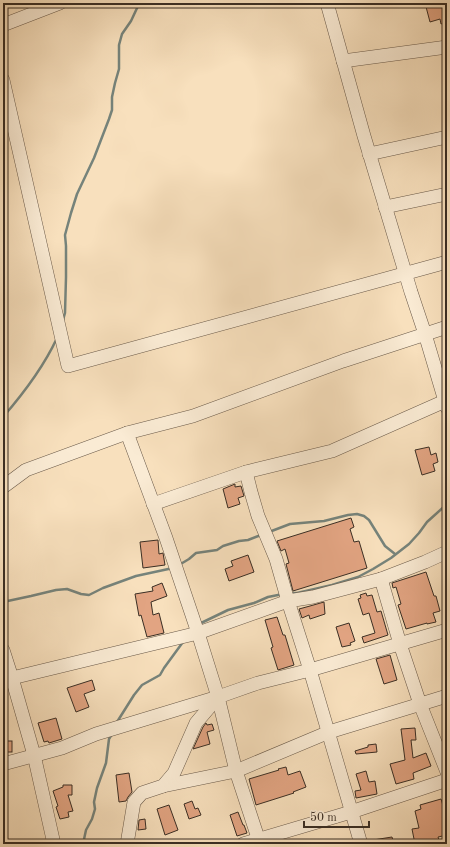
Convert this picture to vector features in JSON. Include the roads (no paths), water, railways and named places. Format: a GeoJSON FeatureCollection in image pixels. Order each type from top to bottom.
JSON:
{"type":"FeatureCollection","features":[{"type":"Feature","properties":{"kind":"street"},"geometry":{"type":"LineString","coordinates":[[3,25],[60,3]]}},
{"type":"Feature","properties":{"kind":"street"},"geometry":{"type":"LineString","coordinates":[[153,504],[246,472],[332,450],[446,404],[369,154],[327,3]]}},
{"type":"Feature","properties":{"kind":"street"},"geometry":{"type":"LineString","coordinates":[[343,61],[447,47]]}},
{"type":"Feature","properties":{"kind":"street"},"geometry":{"type":"LineString","coordinates":[[3,80],[68,366],[447,262]]}},
{"type":"Feature","properties":{"kind":"street"},"geometry":{"type":"LineString","coordinates":[[369,154],[447,138]]}},
{"type":"Feature","properties":{"kind":"street"},"geometry":{"type":"LineString","coordinates":[[385,207],[447,194]]}},
{"type":"Feature","properties":{"kind":"street"},"geometry":{"type":"LineString","coordinates":[[3,487],[26,470],[128,433],[193,416],[343,361],[447,327]]}},
{"type":"Feature","properties":{"kind":"street"},"geometry":{"type":"LineString","coordinates":[[128,433],[198,633],[218,697],[236,771],[259,842]]}},
{"type":"Feature","properties":{"kind":"street"},"geometry":{"type":"LineString","coordinates":[[246,472],[258,516],[276,559],[329,732],[361,844]]}},
{"type":"Feature","properties":{"kind":"street"},"geometry":{"type":"LineString","coordinates":[[12,678],[198,633],[288,601],[313,597],[381,579],[447,552]]}},
{"type":"Feature","properties":{"kind":"street"},"geometry":{"type":"LineString","coordinates":[[381,579],[400,644],[420,704],[447,772]]}},
{"type":"Feature","properties":{"kind":"street"},"geometry":{"type":"LineString","coordinates":[[3,764],[62,748],[96,734],[218,697],[258,683],[310,670],[447,630]]}},
{"type":"Feature","properties":{"kind":"street"},"geometry":{"type":"LineString","coordinates":[[3,650],[34,755],[54,844]]}},
{"type":"Feature","properties":{"kind":"street"},"geometry":{"type":"LineString","coordinates":[[127,844],[134,802],[142,793],[163,786],[236,771],[329,732],[447,696]]}},
{"type":"Feature","properties":{"kind":"street"},"geometry":{"type":"LineString","coordinates":[[163,786],[174,773],[196,723],[218,697]]}},
{"type":"Feature","properties":{"kind":"street"},"geometry":{"type":"LineString","coordinates":[[243,844],[259,842],[447,780]]}},
{"type":"Feature","properties":{"kind":"waterway"},"geometry":{"type":"LineString","coordinates":[[63,320],[65,313],[66,277],[65,235],[77,194],[94,158],[112,110],[112,97],[119,69],[119,45],[122,34],[131,21],[139,3]]}},
{"type":"Feature","properties":{"kind":"waterway"},"geometry":{"type":"LineString","coordinates":[[3,417],[33,379],[57,338]]}},
{"type":"Feature","properties":{"kind":"waterway"},"geometry":{"type":"LineString","coordinates":[[290,593],[297,593],[332,585],[358,577],[373,569],[391,558],[409,544],[427,522],[447,504]]}},
{"type":"Feature","properties":{"kind":"waterway"},"geometry":{"type":"LineString","coordinates":[[269,532],[290,524],[324,521],[357,514],[364,516],[369,520],[385,546],[395,554]]}},
{"type":"Feature","properties":{"kind":"waterway"},"geometry":{"type":"LineString","coordinates":[[179,565],[196,553],[217,550],[223,546],[261,535]]}},
{"type":"Feature","properties":{"kind":"waterway"},"geometry":{"type":"LineString","coordinates":[[3,602],[56,590],[67,589],[89,595],[103,588],[136,576],[173,568]]}},
{"type":"Feature","properties":{"kind":"waterway"},"geometry":{"type":"LineString","coordinates":[[199,624],[228,610],[254,603],[268,597],[283,594]]}},
{"type":"Feature","properties":{"kind":"waterway"},"geometry":{"type":"LineString","coordinates":[[117,722],[142,685],[160,675],[183,642]]}},
{"type":"Feature","properties":{"kind":"waterway"},"geometry":{"type":"LineString","coordinates":[[83,844],[86,830],[95,809],[94,802],[97,788],[106,763],[109,739],[112,734]]}}]}
